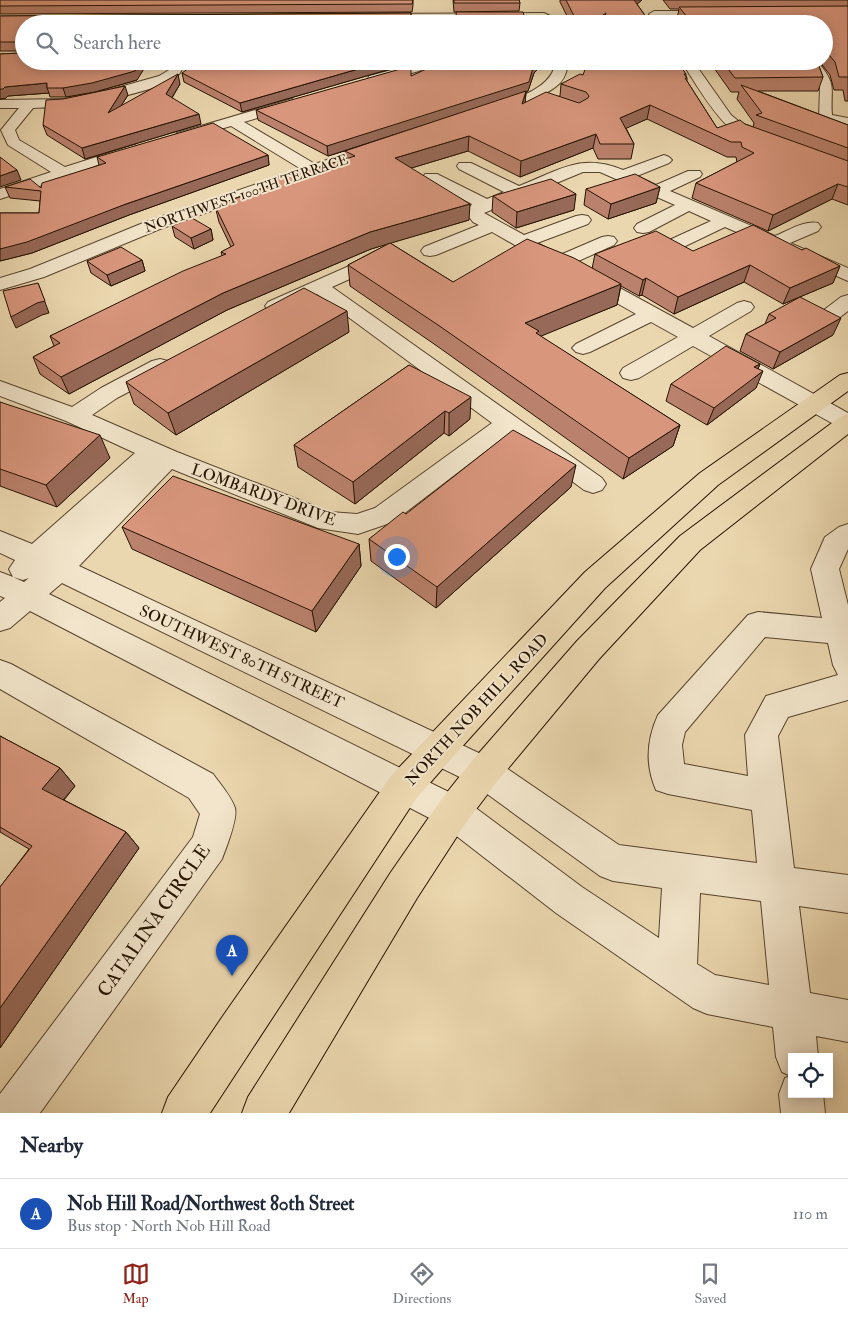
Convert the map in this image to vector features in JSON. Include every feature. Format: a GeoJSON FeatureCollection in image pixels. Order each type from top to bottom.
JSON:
{"type":"FeatureCollection","features":[{"type":"Feature","properties":{"kind":"main road","name":"NORTH NOB HILL ROAD"},"geometry":{"type":"LineString","coordinates":[[184,1113],[403,788],[438,749],[595,580],[709,480],[848,380]]}},
{"type":"Feature","properties":{"kind":"main road"},"geometry":{"type":"LineString","coordinates":[[264,1113],[404,885],[453,812],[484,772],[588,650],[690,543],[848,422]]}},
{"type":"Feature","properties":{"kind":"street"},"geometry":{"type":"LineString","coordinates":[[538,5],[543,15]]}},
{"type":"Feature","properties":{"kind":"street"},"geometry":{"type":"LineString","coordinates":[[655,15],[724,14]]}},
{"type":"Feature","properties":{"kind":"street"},"geometry":{"type":"LineString","coordinates":[[0,104],[66,103],[95,98],[148,85],[175,70]]}},
{"type":"Feature","properties":{"kind":"street"},"geometry":{"type":"LineString","coordinates":[[382,70],[391,74]]}},
{"type":"Feature","properties":{"kind":"street"},"geometry":{"type":"LineString","coordinates":[[363,82],[406,70]]}},
{"type":"Feature","properties":{"kind":"street"},"geometry":{"type":"LineString","coordinates":[[478,114],[534,96],[556,80],[562,70]]}},
{"type":"Feature","properties":{"kind":"street"},"geometry":{"type":"LineString","coordinates":[[693,70],[726,118],[734,126],[746,134],[774,144]]}},
{"type":"Feature","properties":{"kind":"street"},"geometry":{"type":"LineString","coordinates":[[816,70],[826,84],[827,98],[824,109],[826,118],[848,122]]}},
{"type":"Feature","properties":{"kind":"street"},"geometry":{"type":"LineString","coordinates":[[534,96],[552,102]]}},
{"type":"Feature","properties":{"kind":"street"},"geometry":{"type":"LineString","coordinates":[[170,139],[307,99]]}},
{"type":"Feature","properties":{"kind":"street"},"geometry":{"type":"LineString","coordinates":[[29,104],[8,130],[13,142],[62,173]]}},
{"type":"Feature","properties":{"kind":"street"},"geometry":{"type":"LineString","coordinates":[[233,120],[312,169]]}},
{"type":"Feature","properties":{"kind":"street","name":"NORTHWEST 100TH TERRACE"},"geometry":{"type":"LineString","coordinates":[[0,284],[37,273],[154,225],[395,142]]}},
{"type":"Feature","properties":{"kind":"street"},"geometry":{"type":"LineString","coordinates":[[0,194],[152,144]]}},
{"type":"Feature","properties":{"kind":"street"},"geometry":{"type":"LineString","coordinates":[[587,183],[664,160]]}},
{"type":"Feature","properties":{"kind":"street"},"geometry":{"type":"LineString","coordinates":[[465,166],[518,192]]}},
{"type":"Feature","properties":{"kind":"street"},"geometry":{"type":"LineString","coordinates":[[848,275],[602,167],[580,167],[478,208],[475,213],[479,218],[492,226],[558,263],[848,422]]}},
{"type":"Feature","properties":{"kind":"street"},"geometry":{"type":"LineString","coordinates":[[656,191],[694,174]]}},
{"type":"Feature","properties":{"kind":"street"},"geometry":{"type":"LineString","coordinates":[[431,177],[486,205]]}},
{"type":"Feature","properties":{"kind":"street"},"geometry":{"type":"LineString","coordinates":[[643,228],[689,205]]}},
{"type":"Feature","properties":{"kind":"street"},"geometry":{"type":"LineString","coordinates":[[522,242],[582,220]]}},
{"type":"Feature","properties":{"kind":"street"},"geometry":{"type":"LineString","coordinates":[[671,246],[725,221]]}},
{"type":"Feature","properties":{"kind":"street"},"geometry":{"type":"LineString","coordinates":[[430,251],[492,226]]}},
{"type":"Feature","properties":{"kind":"street"},"geometry":{"type":"LineString","coordinates":[[775,243],[812,227]]}},
{"type":"Feature","properties":{"kind":"street"},"geometry":{"type":"LineString","coordinates":[[558,263],[608,241]]}},
{"type":"Feature","properties":{"kind":"street"},"geometry":{"type":"LineString","coordinates":[[827,266],[848,252]]}},
{"type":"Feature","properties":{"kind":"street"},"geometry":{"type":"LineString","coordinates":[[258,313],[376,260]]}},
{"type":"Feature","properties":{"kind":"street"},"geometry":{"type":"LineString","coordinates":[[318,286],[593,484]]}},
{"type":"Feature","properties":{"kind":"street"},"geometry":{"type":"LineString","coordinates":[[823,320],[848,302]]}},
{"type":"Feature","properties":{"kind":"street"},"geometry":{"type":"LineString","coordinates":[[631,372],[744,307]]}},
{"type":"Feature","properties":{"kind":"street"},"geometry":{"type":"LineString","coordinates":[[583,348],[651,314]]}},
{"type":"Feature","properties":{"kind":"street"},"geometry":{"type":"LineString","coordinates":[[74,416],[109,393],[179,355]]}},
{"type":"Feature","properties":{"kind":"street","name":"LOMBARDY DRIVE"},"geometry":{"type":"LineString","coordinates":[[0,388],[74,416],[159,454],[327,520],[358,524],[384,515],[508,422]]}},
{"type":"Feature","properties":{"kind":"street"},"geometry":{"type":"LineString","coordinates":[[0,619],[8,588],[47,564],[117,496],[139,499],[156,484],[159,454]]}},
{"type":"Feature","properties":{"kind":"street"},"geometry":{"type":"LineString","coordinates":[[848,534],[835,544],[825,569],[848,665]]}},
{"type":"Feature","properties":{"kind":"street","name":"SOUTHWEST 80TH STREET"},"geometry":{"type":"LineString","coordinates":[[0,541],[484,772],[613,863],[848,894]]}},
{"type":"Feature","properties":{"kind":"street"},"geometry":{"type":"LineString","coordinates":[[8,588],[453,812],[569,900],[706,994],[792,1012],[848,1020]]}},
{"type":"Feature","properties":{"kind":"street"},"geometry":{"type":"LineString","coordinates":[[768,796],[668,778],[665,744],[670,724],[758,624],[840,632]]}},
{"type":"Feature","properties":{"kind":"street","name":"CATALINA CIRCLE"},"geometry":{"type":"LineString","coordinates":[[0,673],[201,786],[218,811],[209,846],[13,1113]]}},
{"type":"Feature","properties":{"kind":"street"},"geometry":{"type":"LineString","coordinates":[[797,1053],[761,735],[778,706],[848,686]]}},
{"type":"Feature","properties":{"kind":"street"},"geometry":{"type":"LineString","coordinates":[[677,974],[682,872]]}},
{"type":"Feature","properties":{"kind":"street"},"geometry":{"type":"LineString","coordinates":[[801,1098],[803,1113]]}},
{"type":"Feature","properties":{"kind":"building"},"geometry":{"type":"Polygon","coordinates":[[[0,0],[413,0],[412,4],[0,6],[0,0]]]}},
{"type":"Feature","properties":{"kind":"building"},"geometry":{"type":"Polygon","coordinates":[[[454,0],[519,0],[520,3],[454,3],[454,0]]]}},
{"type":"Feature","properties":{"kind":"building"},"geometry":{"type":"Polygon","coordinates":[[[566,0],[634,0],[645,15],[605,15],[606,13],[603,15],[574,15],[566,0]]]}},
{"type":"Feature","properties":{"kind":"building"},"geometry":{"type":"Polygon","coordinates":[[[848,6],[848,77],[839,77],[833,60],[833,15],[686,15],[679,7],[848,6]]]}},
{"type":"Feature","properties":{"kind":"building"},"geometry":{"type":"Polygon","coordinates":[[[456,12],[523,12],[524,15],[456,15],[456,12]]]}},
{"type":"Feature","properties":{"kind":"building"},"geometry":{"type":"Polygon","coordinates":[[[411,13],[411,15],[137,15],[411,13]]]}},
{"type":"Feature","properties":{"kind":"building"},"geometry":{"type":"Polygon","coordinates":[[[0,16],[15,16],[15,42],[0,42],[0,16]]]}},
{"type":"Feature","properties":{"kind":"building"},"geometry":{"type":"Polygon","coordinates":[[[15,53],[15,70],[136,70],[92,83],[63,88],[47,88],[47,83],[0,89],[0,54],[15,53]]]}},
{"type":"Feature","properties":{"kind":"building"},"geometry":{"type":"Polygon","coordinates":[[[186,70],[355,70],[240,103],[182,73],[186,70]]]}},
{"type":"Feature","properties":{"kind":"building"},"geometry":{"type":"Polygon","coordinates":[[[397,70],[411,70],[411,76],[424,70],[532,70],[529,82],[327,146],[256,110],[397,70]]]}},
{"type":"Feature","properties":{"kind":"building"},"geometry":{"type":"Polygon","coordinates":[[[585,70],[683,70],[687,78],[685,78],[717,128],[740,120],[745,124],[848,161],[848,187],[838,184],[773,215],[696,183],[754,153],[742,147],[741,142],[731,142],[650,105],[620,118],[634,144],[600,144],[596,134],[521,161],[469,136],[395,158],[470,204],[370,232],[223,293],[61,377],[33,357],[60,343],[50,336],[183,271],[226,254],[221,252],[234,245],[215,206],[277,183],[273,180],[299,169],[304,172],[355,156],[345,151],[526,91],[522,104],[546,92],[579,103],[588,98],[589,96],[586,92],[561,84],[580,74],[583,75],[585,70]]]}},
{"type":"Feature","properties":{"kind":"building"},"geometry":{"type":"Polygon","coordinates":[[[729,70],[820,70],[823,77],[735,78],[729,70]]]}},
{"type":"Feature","properties":{"kind":"building"},"geometry":{"type":"Polygon","coordinates":[[[178,74],[166,94],[199,114],[82,148],[43,125],[46,100],[63,99],[125,86],[108,113],[178,74]]]}},
{"type":"Feature","properties":{"kind":"building"},"geometry":{"type":"Polygon","coordinates":[[[741,85],[848,125],[848,148],[756,115],[762,113],[741,85]]]}},
{"type":"Feature","properties":{"kind":"building"},"geometry":{"type":"Polygon","coordinates":[[[213,123],[268,155],[126,204],[27,242],[0,249],[0,213],[39,213],[41,191],[5,187],[30,179],[41,188],[42,183],[106,163],[97,157],[213,123]]]}},
{"type":"Feature","properties":{"kind":"building"},"geometry":{"type":"Polygon","coordinates":[[[0,157],[17,170],[0,176],[0,157]]]}},
{"type":"Feature","properties":{"kind":"building"},"geometry":{"type":"Polygon","coordinates":[[[635,174],[660,187],[611,204],[586,189],[635,174]]]}},
{"type":"Feature","properties":{"kind":"building"},"geometry":{"type":"Polygon","coordinates":[[[551,179],[576,194],[517,212],[493,196],[551,179]]]}},
{"type":"Feature","properties":{"kind":"building"},"geometry":{"type":"Polygon","coordinates":[[[192,218],[211,229],[191,238],[172,226],[192,218]]]}},
{"type":"Feature","properties":{"kind":"building"},"geometry":{"type":"Polygon","coordinates":[[[753,225],[802,250],[806,248],[840,266],[790,288],[750,265],[678,297],[646,278],[643,280],[595,254],[656,231],[693,251],[753,225]]]}},
{"type":"Feature","properties":{"kind":"building"},"geometry":{"type":"Polygon","coordinates":[[[527,239],[574,258],[621,284],[525,323],[539,331],[536,333],[680,425],[629,458],[348,265],[390,243],[453,282],[527,239]]]}},
{"type":"Feature","properties":{"kind":"building"},"geometry":{"type":"Polygon","coordinates":[[[121,247],[142,260],[107,275],[87,261],[121,247]]]}},
{"type":"Feature","properties":{"kind":"building"},"geometry":{"type":"Polygon","coordinates":[[[38,283],[45,301],[37,303],[11,317],[3,291],[38,283]]]}},
{"type":"Feature","properties":{"kind":"building"},"geometry":{"type":"Polygon","coordinates":[[[304,288],[347,311],[168,413],[126,382],[304,288]]]}},
{"type":"Feature","properties":{"kind":"building"},"geometry":{"type":"Polygon","coordinates":[[[800,297],[841,318],[780,352],[746,334],[776,318],[769,314],[800,297]]]}},
{"type":"Feature","properties":{"kind":"building"},"geometry":{"type":"Polygon","coordinates":[[[726,346],[760,364],[754,367],[763,371],[714,408],[671,384],[726,346]]]}},
{"type":"Feature","properties":{"kind":"building"},"geometry":{"type":"Polygon","coordinates":[[[409,365],[471,397],[449,413],[445,411],[353,482],[294,445],[409,365]]]}},
{"type":"Feature","properties":{"kind":"building"},"geometry":{"type":"Polygon","coordinates":[[[0,402],[100,435],[46,485],[0,469],[0,402]]]}},
{"type":"Feature","properties":{"kind":"building"},"geometry":{"type":"Polygon","coordinates":[[[513,430],[576,465],[437,587],[369,539],[403,512],[406,514],[513,430]]]}},
{"type":"Feature","properties":{"kind":"building"},"geometry":{"type":"Polygon","coordinates":[[[173,476],[359,544],[312,611],[122,527],[173,476]]]}},
{"type":"Feature","properties":{"kind":"building"},"geometry":{"type":"Polygon","coordinates":[[[0,736],[60,768],[42,789],[126,832],[0,1008],[0,887],[32,846],[0,827],[0,736]]]}},
{"type":"Feature","properties":{"kind":"place","name":"Nob Hill Road/Northwest 80th Street"},"geometry":{"type":"Point","coordinates":[232,976]}}]}
